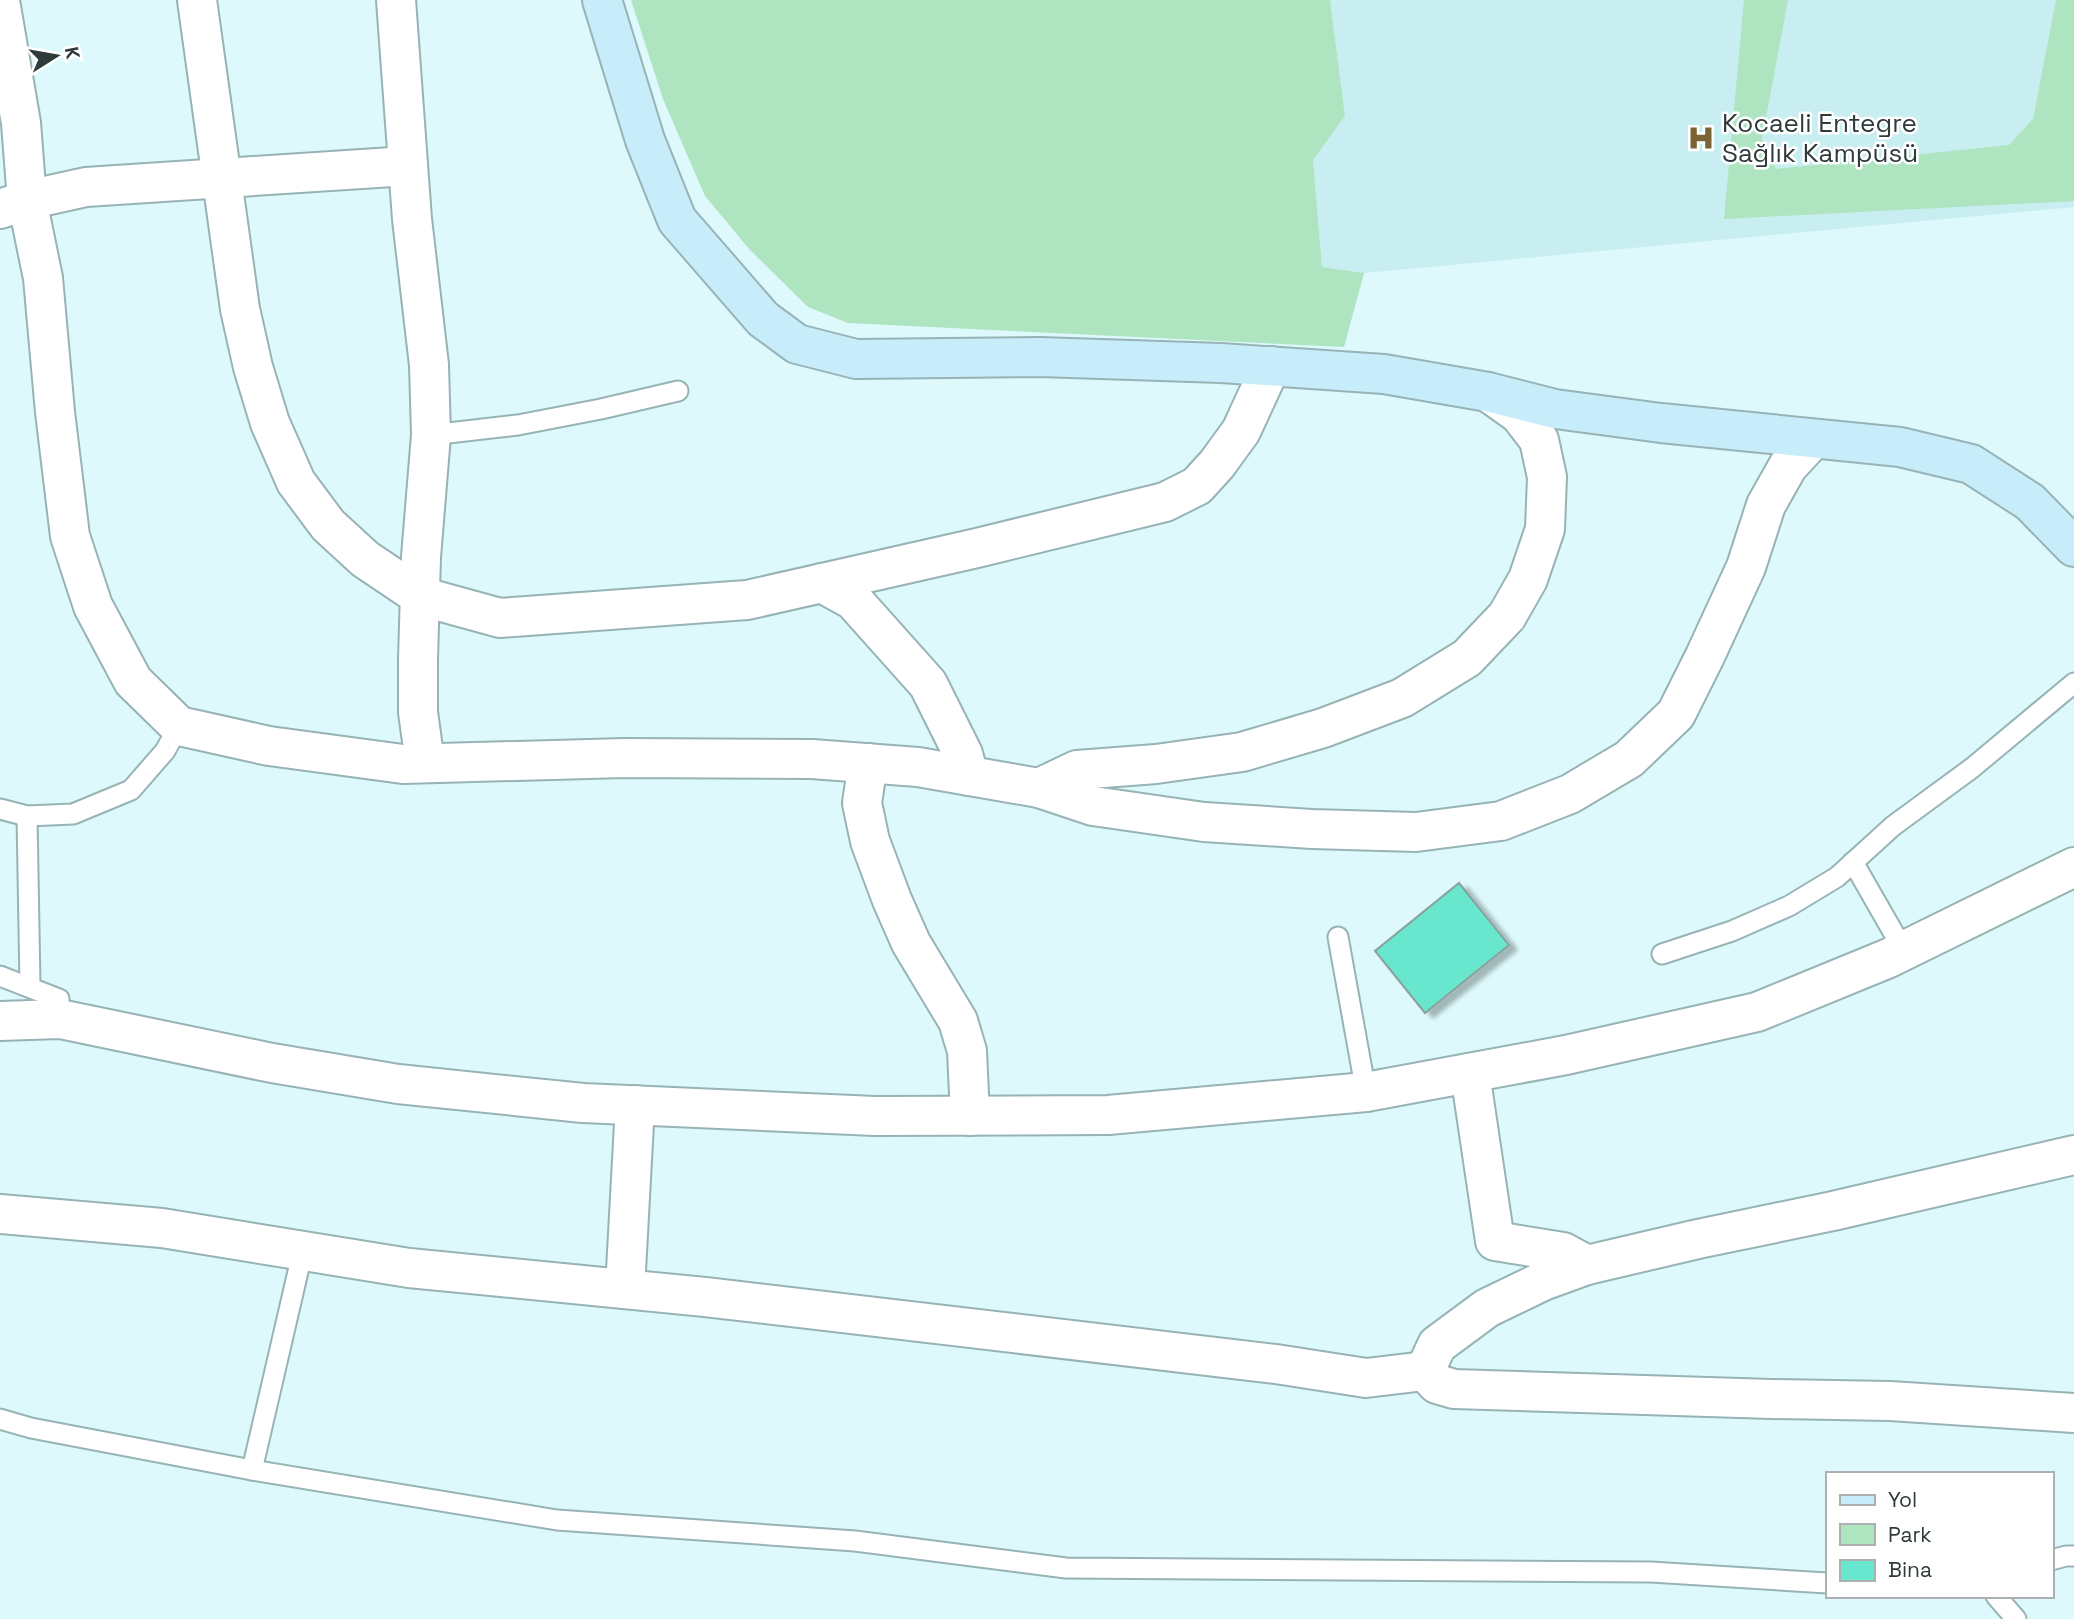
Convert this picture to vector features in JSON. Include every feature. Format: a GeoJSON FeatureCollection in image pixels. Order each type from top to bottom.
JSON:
{"type":"FeatureCollection","features":[{"type":"Feature","properties":{"kind":"street"},"geometry":{"type":"LineString","coordinates":[[197,0],[240,309],[253,367],[270,423],[296,482],[328,525],[365,559],[420,596],[500,618],[747,600],[1165,502],[1197,486],[1217,464],[1241,431],[1270,366]]}},
{"type":"Feature","properties":{"kind":"street"},"geometry":{"type":"LineString","coordinates":[[396,0],[408,166],[429,365],[431,435],[421,556],[418,712],[425,764]]}},
{"type":"Feature","properties":{"kind":"street"},"geometry":{"type":"LineString","coordinates":[[602,0],[645,140],[677,220],[763,319],[797,344],[856,359],[1040,357],[1270,366],[1384,374],[1488,391],[1555,409],[1661,424],[1900,447],[1971,464],[2030,502],[2074,547]]}},
{"type":"Feature","properties":{"kind":"street"},"geometry":{"type":"LineString","coordinates":[[0,1],[10,123],[13,204],[43,278],[55,412],[71,536],[93,606],[133,681],[179,726],[269,746],[403,764],[625,758],[812,758],[918,766],[1038,788],[1093,806],[1204,822],[1416,832],[1501,821],[1570,794],[1629,759],[1676,714],[1746,567],[1766,505],[1788,466],[1813,439]]}},
{"type":"Feature","properties":{"kind":"street"},"geometry":{"type":"LineString","coordinates":[[13,204],[86,187],[408,166]]}},
{"type":"Feature","properties":{"kind":"street"},"geometry":{"type":"LineString","coordinates":[[1038,788],[1077,770],[1156,764],[1242,752],[1323,728],[1402,698],[1467,658],[1507,617],[1528,579],[1545,529],[1547,477],[1539,440],[1519,414],[1488,391]]}},
{"type":"Feature","properties":{"kind":"street"},"geometry":{"type":"LineString","coordinates":[[822,583],[853,600],[928,684],[963,754],[969,776]]}},
{"type":"Feature","properties":{"kind":"street"},"geometry":{"type":"LineString","coordinates":[[868,763],[862,803],[870,841],[911,943],[958,1021],[968,1051],[970,1116]]}},
{"type":"Feature","properties":{"kind":"street"},"geometry":{"type":"LineString","coordinates":[[0,1021],[60,1019],[272,1063],[398,1084],[583,1103],[874,1116],[1108,1115],[1366,1092],[1566,1055],[1757,1012],[1904,951],[2074,867]]}},
{"type":"Feature","properties":{"kind":"street"},"geometry":{"type":"LineString","coordinates":[[1470,1073],[1495,1241],[1563,1252],[1587,1265]]}},
{"type":"Feature","properties":{"kind":"street"},"geometry":{"type":"LineString","coordinates":[[625,1289],[635,1105]]}},
{"type":"Feature","properties":{"kind":"street"},"geometry":{"type":"LineString","coordinates":[[1425,1371],[1437,1345],[1487,1308],[1543,1281],[1587,1265],[2074,1155]]}},
{"type":"Feature","properties":{"kind":"street"},"geometry":{"type":"LineString","coordinates":[[0,1214],[162,1228],[409,1268],[625,1289],[1276,1364],[1366,1377],[1425,1371]]}},
{"type":"Feature","properties":{"kind":"street"},"geometry":{"type":"LineString","coordinates":[[1425,1371],[1437,1384],[1454,1389],[1890,1401],[2074,1413]]}},
{"type":"Feature","properties":{"kind":"lane"},"geometry":{"type":"LineString","coordinates":[[431,435],[518,425],[678,391]]}},
{"type":"Feature","properties":{"kind":"lane"},"geometry":{"type":"LineString","coordinates":[[1662,954],[1732,931],[1789,906],[1836,877],[1893,826],[1972,768],[2074,682]]}},
{"type":"Feature","properties":{"kind":"lane"},"geometry":{"type":"LineString","coordinates":[[0,809],[27,816],[74,814],[131,790],[165,751],[179,726]]}},
{"type":"Feature","properties":{"kind":"lane"},"geometry":{"type":"LineString","coordinates":[[27,816],[30,986]]}},
{"type":"Feature","properties":{"kind":"lane"},"geometry":{"type":"LineString","coordinates":[[1853,862],[1904,951]]}},
{"type":"Feature","properties":{"kind":"lane"},"geometry":{"type":"LineString","coordinates":[[1338,937],[1366,1092]]}},
{"type":"Feature","properties":{"kind":"lane"},"geometry":{"type":"LineString","coordinates":[[0,976],[59,999],[60,1019]]}},
{"type":"Feature","properties":{"kind":"lane"},"geometry":{"type":"LineString","coordinates":[[251,1471],[303,1250]]}},
{"type":"Feature","properties":{"kind":"lane"},"geometry":{"type":"LineString","coordinates":[[0,1419],[31,1428],[251,1471],[557,1520],[855,1541],[1066,1568],[1651,1572],[1826,1583]]}},
{"type":"Feature","properties":{"kind":"lane"},"geometry":{"type":"LineString","coordinates":[[2053,1559],[2074,1556]]}},
{"type":"Feature","properties":{"kind":"lane"},"geometry":{"type":"LineString","coordinates":[[1998,1598],[2016,1619]]}},
{"type":"Feature","properties":{"kind":"shaded area","name":"Kocaeli Entegre Sağlık Kampüsü"},"geometry":{"type":"Polygon","coordinates":[[[1330,0],[2074,0],[2074,207],[1364,273],[1322,267],[1313,160],[1345,116],[1330,0]]]}},
{"type":"Feature","properties":{"kind":"green space"},"geometry":{"type":"Polygon","coordinates":[[[631,0],[1330,0],[1345,116],[1313,160],[1322,267],[1364,273],[1344,347],[848,323],[808,307],[750,250],[705,196],[663,99],[631,0]]]}},
{"type":"Feature","properties":{"kind":"green space"},"geometry":{"type":"Polygon","coordinates":[[[1744,0],[1788,0],[1762,139],[1776,169],[2009,145],[2033,119],[2056,0],[2074,0],[2074,201],[1724,219],[1744,0]]]}},
{"type":"Feature","properties":{"kind":"building"},"geometry":{"type":"Polygon","coordinates":[[[1459,883],[1509,945],[1425,1013],[1375,951],[1459,883]]]}},
{"type":"Feature","properties":{"kind":"place","name":"Kocaeli Entegre Sağlık Kampüsü"},"geometry":{"type":"Point","coordinates":[1701,138]}}]}
